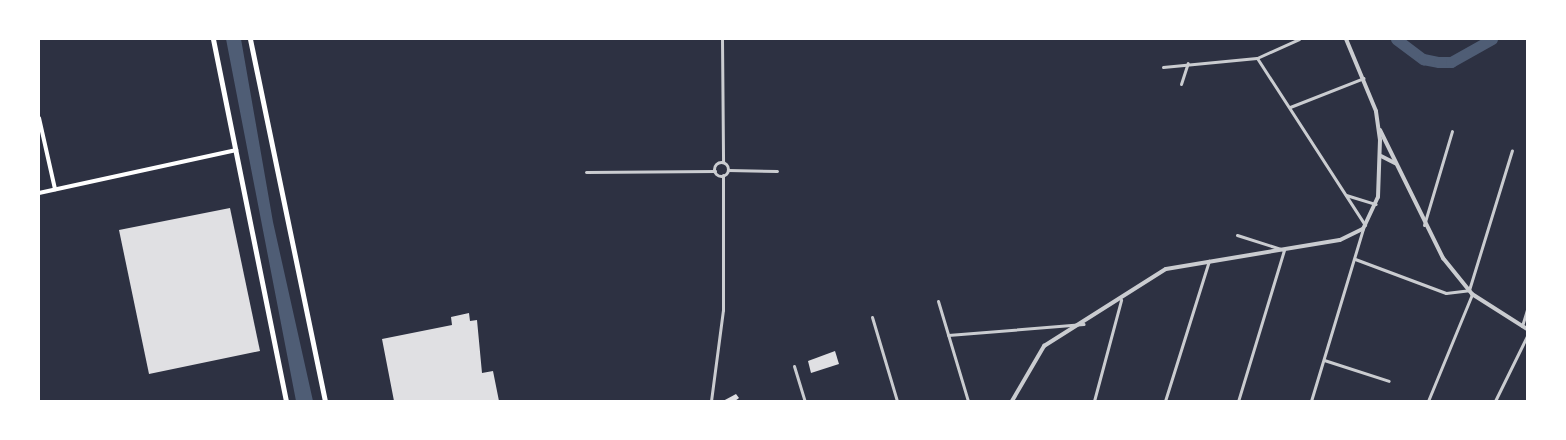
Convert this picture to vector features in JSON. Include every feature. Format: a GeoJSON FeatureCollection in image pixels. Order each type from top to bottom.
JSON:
{"type":"FeatureCollection","features":[{"type":"Feature","properties":{"kind":"highway"},"geometry":{"type":"LineString","coordinates":[[213,39],[286,401]]}},
{"type":"Feature","properties":{"kind":"highway"},"geometry":{"type":"LineString","coordinates":[[250,39],[325,401]]}},
{"type":"Feature","properties":{"kind":"main road"},"geometry":{"type":"LineString","coordinates":[[39,118],[55,189]]}},
{"type":"Feature","properties":{"kind":"main road"},"geometry":{"type":"LineString","coordinates":[[39,193],[236,150]]}},
{"type":"Feature","properties":{"kind":"street"},"geometry":{"type":"LineString","coordinates":[[722,39],[723,162],[728,170]]}},
{"type":"Feature","properties":{"kind":"street"},"geometry":{"type":"LineString","coordinates":[[1163,68],[1188,63],[1257,58],[1299,39]]}},
{"type":"Feature","properties":{"kind":"street"},"geometry":{"type":"LineString","coordinates":[[1346,39],[1364,78],[1379,130],[1424,225],[1472,294],[1527,329]]}},
{"type":"Feature","properties":{"kind":"street"},"geometry":{"type":"LineString","coordinates":[[1257,58],[1346,194],[1364,227]]}},
{"type":"Feature","properties":{"kind":"street"},"geometry":{"type":"LineString","coordinates":[[1181,84],[1188,63]]}},
{"type":"Feature","properties":{"kind":"street"},"geometry":{"type":"LineString","coordinates":[[1290,107],[1364,78]]}},
{"type":"Feature","properties":{"kind":"street"},"geometry":{"type":"LineString","coordinates":[[1311,401],[1364,227],[1376,204],[1381,156],[1379,130]]}},
{"type":"Feature","properties":{"kind":"street"},"geometry":{"type":"LineString","coordinates":[[1424,225],[1452,131]]}},
{"type":"Feature","properties":{"kind":"street"},"geometry":{"type":"LineString","coordinates":[[1469,290],[1512,150]]}},
{"type":"Feature","properties":{"kind":"street"},"geometry":{"type":"LineString","coordinates":[[1381,156],[1395,163]]}},
{"type":"Feature","properties":{"kind":"street"},"geometry":{"type":"LineString","coordinates":[[715,171],[723,162]]}},
{"type":"Feature","properties":{"kind":"street"},"geometry":{"type":"LineString","coordinates":[[722,175],[728,170],[777,171]]}},
{"type":"Feature","properties":{"kind":"street"},"geometry":{"type":"LineString","coordinates":[[586,172],[715,171],[722,175]]}},
{"type":"Feature","properties":{"kind":"street"},"geometry":{"type":"LineString","coordinates":[[711,401],[723,310],[722,175]]}},
{"type":"Feature","properties":{"kind":"street"},"geometry":{"type":"LineString","coordinates":[[1346,194],[1376,204]]}},
{"type":"Feature","properties":{"kind":"street"},"geometry":{"type":"LineString","coordinates":[[1012,401],[1039,351],[1084,324],[1166,269],[1345,239],[1364,227]]}},
{"type":"Feature","properties":{"kind":"street"},"geometry":{"type":"LineString","coordinates":[[1237,235],[1284,250]]}},
{"type":"Feature","properties":{"kind":"street"},"geometry":{"type":"LineString","coordinates":[[1238,401],[1284,250]]}},
{"type":"Feature","properties":{"kind":"street"},"geometry":{"type":"LineString","coordinates":[[1355,259],[1446,293],[1469,290]]}},
{"type":"Feature","properties":{"kind":"street"},"geometry":{"type":"LineString","coordinates":[[1164,401],[1209,261]]}},
{"type":"Feature","properties":{"kind":"street"},"geometry":{"type":"LineString","coordinates":[[1428,401],[1472,294]]}},
{"type":"Feature","properties":{"kind":"street"},"geometry":{"type":"LineString","coordinates":[[1094,401],[1121,300]]}},
{"type":"Feature","properties":{"kind":"street"},"geometry":{"type":"LineString","coordinates":[[938,301],[968,401]]}},
{"type":"Feature","properties":{"kind":"street"},"geometry":{"type":"LineString","coordinates":[[1522,326],[1527,310]]}},
{"type":"Feature","properties":{"kind":"street"},"geometry":{"type":"LineString","coordinates":[[872,317],[898,401]]}},
{"type":"Feature","properties":{"kind":"street"},"geometry":{"type":"LineString","coordinates":[[948,334],[1084,324]]}},
{"type":"Feature","properties":{"kind":"street"},"geometry":{"type":"LineString","coordinates":[[1496,401],[1527,336]]}},
{"type":"Feature","properties":{"kind":"street"},"geometry":{"type":"LineString","coordinates":[[1324,360],[1389,381]]}},
{"type":"Feature","properties":{"kind":"street"},"geometry":{"type":"LineString","coordinates":[[794,366],[804,401]]}},
{"type":"Feature","properties":{"kind":"water"},"geometry":{"type":"Polygon","coordinates":[[[226,39],[241,39],[273,222],[313,401],[296,401],[226,39]]]}},
{"type":"Feature","properties":{"kind":"building"},"geometry":{"type":"Polygon","coordinates":[[[230,208],[260,351],[149,374],[119,230],[230,208]]]}},
{"type":"Feature","properties":{"kind":"building"},"geometry":{"type":"Polygon","coordinates":[[[469,313],[470,321],[477,320],[482,373],[493,371],[499,401],[394,401],[382,339],[452,325],[451,317],[469,313]]]}},
{"type":"Feature","properties":{"kind":"building"},"geometry":{"type":"Polygon","coordinates":[[[835,351],[839,364],[811,373],[808,361],[835,351]]]}},
{"type":"Feature","properties":{"kind":"building"},"geometry":{"type":"Polygon","coordinates":[[[736,394],[739,398],[735,401],[723,401],[736,394]]]}},
{"type":"Feature","properties":{"kind":"waterway"},"geometry":{"type":"LineString","coordinates":[[1396,39],[1423,59],[1439,62],[1451,62],[1492,39]]}}]}
